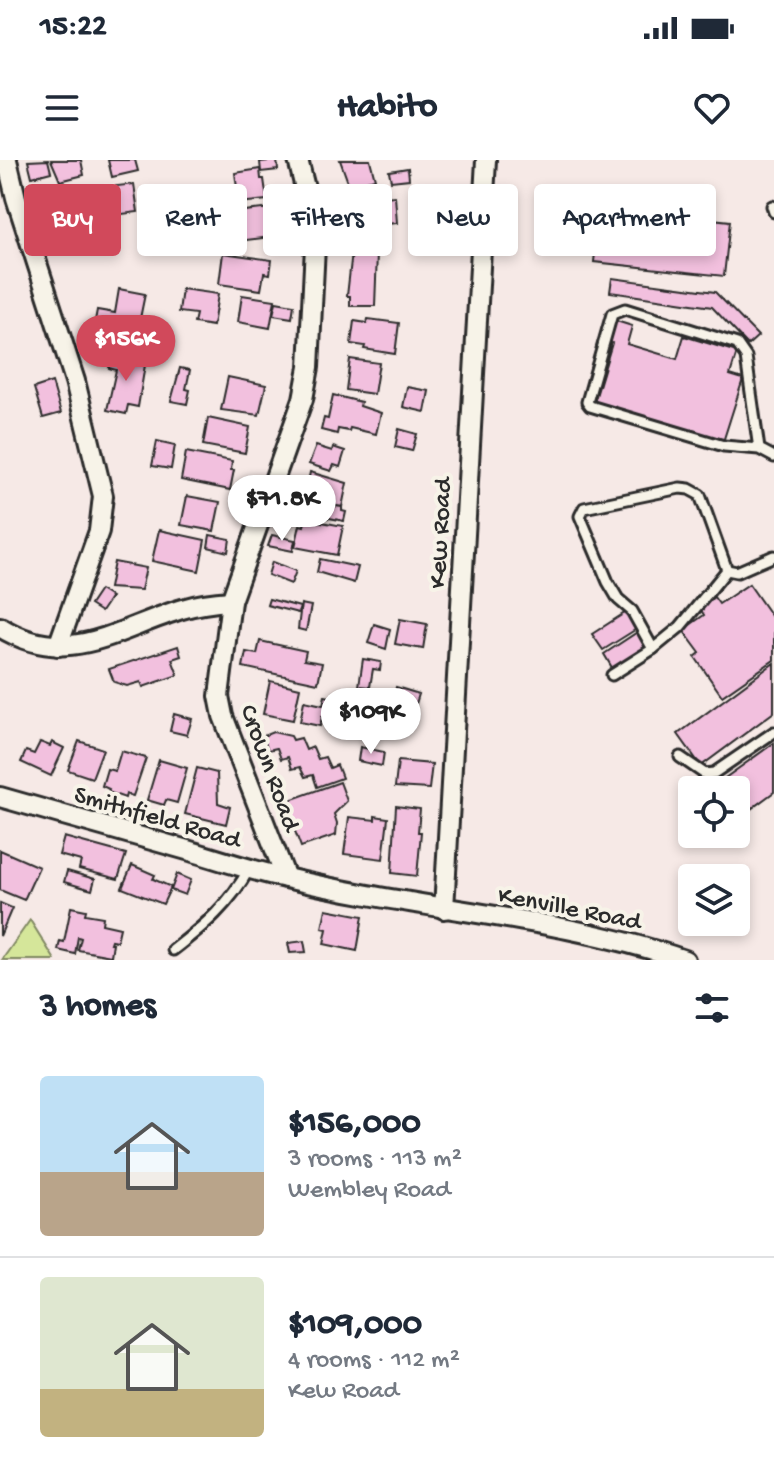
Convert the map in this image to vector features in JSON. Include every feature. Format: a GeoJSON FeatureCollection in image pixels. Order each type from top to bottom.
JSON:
{"type":"FeatureCollection","features":[{"type":"Feature","properties":{"kind":"street"},"geometry":{"type":"LineString","coordinates":[[7,160],[16,198],[58,323],[102,486],[99,531],[58,646]]}},
{"type":"Feature","properties":{"kind":"street","name":"Crown Road"},"geometry":{"type":"LineString","coordinates":[[286,878],[220,705],[223,651],[231,601],[307,382],[315,246],[311,212],[298,160]]}},
{"type":"Feature","properties":{"kind":"street","name":"Kew Road"},"geometry":{"type":"LineString","coordinates":[[444,909],[486,160]]}},
{"type":"Feature","properties":{"kind":"street"},"geometry":{"type":"LineString","coordinates":[[0,627],[18,638],[38,644],[88,644],[182,609],[231,601]]}},
{"type":"Feature","properties":{"kind":"street","name":"Smithfield Road"},"geometry":{"type":"LineString","coordinates":[[0,797],[286,878],[444,909]]}},
{"type":"Feature","properties":{"kind":"street","name":"Kenville Road"},"geometry":{"type":"LineString","coordinates":[[444,909],[590,933],[685,960]]}},
{"type":"Feature","properties":{"kind":"lane"},"geometry":{"type":"LineString","coordinates":[[759,449],[746,357],[737,344],[625,309],[612,314],[587,402],[590,406],[724,446],[759,449],[774,457]]}},
{"type":"Feature","properties":{"kind":"lane"},"geometry":{"type":"LineString","coordinates":[[653,649],[632,611],[618,599],[608,582],[580,516],[584,508],[680,488],[689,489],[700,495],[727,570]]}},
{"type":"Feature","properties":{"kind":"lane"},"geometry":{"type":"LineString","coordinates":[[727,570],[744,570],[774,556]]}},
{"type":"Feature","properties":{"kind":"lane"},"geometry":{"type":"LineString","coordinates":[[612,675],[653,649],[680,627],[727,570]]}},
{"type":"Feature","properties":{"kind":"lane"},"geometry":{"type":"LineString","coordinates":[[680,757],[705,774],[714,773],[774,732]]}},
{"type":"Feature","properties":{"kind":"lane"},"geometry":{"type":"LineString","coordinates":[[173,950],[210,921],[237,891],[250,868]]}},
{"type":"Feature","properties":{"kind":"green space"},"geometry":{"type":"Polygon","coordinates":[[[30,920],[55,960],[2,960],[30,920]]]}},
{"type":"Feature","properties":{"kind":"building"},"geometry":{"type":"Polygon","coordinates":[[[48,160],[51,172],[32,177],[28,161],[48,160]]]}},
{"type":"Feature","properties":{"kind":"building"},"geometry":{"type":"Polygon","coordinates":[[[51,160],[81,160],[84,175],[60,181],[51,160]]]}},
{"type":"Feature","properties":{"kind":"building"},"geometry":{"type":"Polygon","coordinates":[[[108,160],[135,160],[138,171],[112,177],[108,160]]]}},
{"type":"Feature","properties":{"kind":"building"},"geometry":{"type":"Polygon","coordinates":[[[277,160],[278,170],[261,172],[260,162],[277,160]]]}},
{"type":"Feature","properties":{"kind":"building"},"geometry":{"type":"Polygon","coordinates":[[[340,160],[370,160],[375,179],[349,184],[340,160]]]}},
{"type":"Feature","properties":{"kind":"building"},"geometry":{"type":"Polygon","coordinates":[[[408,168],[409,179],[391,181],[389,171],[408,168]]]}},
{"type":"Feature","properties":{"kind":"building"},"geometry":{"type":"Polygon","coordinates":[[[260,169],[265,184],[263,200],[247,202],[247,184],[236,184],[235,173],[260,169]]]}},
{"type":"Feature","properties":{"kind":"building"},"geometry":{"type":"Polygon","coordinates":[[[134,184],[137,212],[121,214],[121,186],[134,184]]]}},
{"type":"Feature","properties":{"kind":"building"},"geometry":{"type":"Polygon","coordinates":[[[392,196],[395,196],[397,223],[392,223],[392,196]]]}},
{"type":"Feature","properties":{"kind":"building"},"geometry":{"type":"Polygon","coordinates":[[[263,209],[263,238],[247,240],[247,211],[263,209]]]}},
{"type":"Feature","properties":{"kind":"building"},"geometry":{"type":"Polygon","coordinates":[[[716,219],[730,221],[724,276],[594,262],[595,256],[716,256],[716,219]]]}},
{"type":"Feature","properties":{"kind":"building"},"geometry":{"type":"Polygon","coordinates":[[[223,256],[272,260],[270,274],[264,273],[261,290],[219,284],[223,256]]]}},
{"type":"Feature","properties":{"kind":"building"},"geometry":{"type":"Polygon","coordinates":[[[352,256],[377,256],[375,306],[350,306],[350,296],[347,296],[352,256]]]}},
{"type":"Feature","properties":{"kind":"building"},"geometry":{"type":"Polygon","coordinates":[[[612,278],[715,292],[758,336],[748,345],[712,307],[610,292],[612,278]]]}},
{"type":"Feature","properties":{"kind":"building"},"geometry":{"type":"Polygon","coordinates":[[[119,289],[145,294],[135,343],[131,342],[130,347],[92,337],[97,310],[115,313],[119,289]]]}},
{"type":"Feature","properties":{"kind":"building"},"geometry":{"type":"Polygon","coordinates":[[[182,289],[218,294],[213,326],[194,323],[196,314],[179,312],[182,289]]]}},
{"type":"Feature","properties":{"kind":"building"},"geometry":{"type":"Polygon","coordinates":[[[242,295],[275,300],[270,328],[238,322],[242,295]]]}},
{"type":"Feature","properties":{"kind":"building"},"geometry":{"type":"Polygon","coordinates":[[[276,302],[294,305],[292,318],[273,315],[276,302]]]}},
{"type":"Feature","properties":{"kind":"building"},"geometry":{"type":"Polygon","coordinates":[[[368,319],[399,323],[395,354],[351,344],[354,321],[367,323],[368,319]]]}},
{"type":"Feature","properties":{"kind":"building"},"geometry":{"type":"Polygon","coordinates":[[[613,320],[632,326],[627,344],[677,359],[684,336],[737,352],[730,375],[743,379],[722,445],[593,406],[612,343],[607,341],[613,320]]]}},
{"type":"Feature","properties":{"kind":"building"},"geometry":{"type":"Polygon","coordinates":[[[157,329],[166,329],[165,360],[155,358],[157,329]]]}},
{"type":"Feature","properties":{"kind":"building"},"geometry":{"type":"Polygon","coordinates":[[[112,354],[146,359],[138,407],[128,405],[126,414],[107,410],[116,370],[109,368],[112,354]]]}},
{"type":"Feature","properties":{"kind":"building"},"geometry":{"type":"Polygon","coordinates":[[[350,359],[379,363],[374,394],[346,390],[350,359]]]}},
{"type":"Feature","properties":{"kind":"building"},"geometry":{"type":"Polygon","coordinates":[[[180,368],[190,370],[187,404],[171,401],[180,368]]]}},
{"type":"Feature","properties":{"kind":"building"},"geometry":{"type":"Polygon","coordinates":[[[228,377],[266,385],[259,415],[221,410],[228,377]]]}},
{"type":"Feature","properties":{"kind":"building"},"geometry":{"type":"Polygon","coordinates":[[[52,382],[61,413],[43,418],[34,388],[52,382]]]}},
{"type":"Feature","properties":{"kind":"building"},"geometry":{"type":"Polygon","coordinates":[[[407,387],[429,391],[425,412],[403,407],[407,387]]]}},
{"type":"Feature","properties":{"kind":"building"},"geometry":{"type":"Polygon","coordinates":[[[333,395],[361,402],[360,406],[381,413],[376,434],[350,428],[349,431],[338,429],[337,434],[321,430],[324,418],[328,419],[333,395]]]}},
{"type":"Feature","properties":{"kind":"building"},"geometry":{"type":"Polygon","coordinates":[[[208,418],[250,427],[245,453],[203,445],[208,418]]]}},
{"type":"Feature","properties":{"kind":"building"},"geometry":{"type":"Polygon","coordinates":[[[399,429],[417,434],[412,451],[395,447],[399,429]]]}},
{"type":"Feature","properties":{"kind":"building"},"geometry":{"type":"Polygon","coordinates":[[[157,441],[175,445],[171,469],[152,466],[157,441]]]}},
{"type":"Feature","properties":{"kind":"building"},"geometry":{"type":"Polygon","coordinates":[[[316,446],[345,451],[340,467],[334,465],[331,471],[309,464],[316,446]]]}},
{"type":"Feature","properties":{"kind":"building"},"geometry":{"type":"Polygon","coordinates":[[[186,452],[232,461],[231,470],[234,470],[230,490],[181,480],[186,452]]]}},
{"type":"Feature","properties":{"kind":"building"},"geometry":{"type":"Polygon","coordinates":[[[310,472],[347,483],[342,507],[304,502],[310,472]]]}},
{"type":"Feature","properties":{"kind":"building"},"geometry":{"type":"Polygon","coordinates":[[[187,496],[220,502],[214,531],[181,525],[187,496]]]}},
{"type":"Feature","properties":{"kind":"building"},"geometry":{"type":"Polygon","coordinates":[[[304,502],[342,507],[342,511],[346,512],[344,521],[301,512],[304,502]]]}},
{"type":"Feature","properties":{"kind":"building"},"geometry":{"type":"Polygon","coordinates":[[[307,513],[317,515],[316,521],[343,526],[337,555],[295,547],[300,525],[304,526],[307,513]]]}},
{"type":"Feature","properties":{"kind":"building"},"geometry":{"type":"Polygon","coordinates":[[[159,530],[205,540],[199,571],[152,561],[159,530]]]}},
{"type":"Feature","properties":{"kind":"building"},"geometry":{"type":"Polygon","coordinates":[[[210,535],[230,539],[228,552],[208,547],[210,535]]]}},
{"type":"Feature","properties":{"kind":"building"},"geometry":{"type":"Polygon","coordinates":[[[272,535],[295,540],[293,551],[268,546],[272,535]]]}},
{"type":"Feature","properties":{"kind":"building"},"geometry":{"type":"Polygon","coordinates":[[[320,559],[358,567],[354,583],[317,572],[320,559]]]}},
{"type":"Feature","properties":{"kind":"building"},"geometry":{"type":"Polygon","coordinates":[[[114,562],[146,568],[141,590],[109,588],[114,562]]]}},
{"type":"Feature","properties":{"kind":"building"},"geometry":{"type":"Polygon","coordinates":[[[272,562],[296,571],[291,584],[268,575],[272,562]]]}},
{"type":"Feature","properties":{"kind":"building"},"geometry":{"type":"Polygon","coordinates":[[[749,584],[774,620],[774,660],[722,696],[695,657],[700,653],[683,630],[704,615],[699,607],[714,597],[719,604],[749,584]]]}},
{"type":"Feature","properties":{"kind":"building"},"geometry":{"type":"Polygon","coordinates":[[[100,590],[111,597],[101,612],[90,605],[100,590]]]}},
{"type":"Feature","properties":{"kind":"building"},"geometry":{"type":"Polygon","coordinates":[[[269,599],[300,607],[298,613],[267,605],[269,599]]]}},
{"type":"Feature","properties":{"kind":"building"},"geometry":{"type":"Polygon","coordinates":[[[301,604],[311,606],[306,631],[298,629],[301,604]]]}},
{"type":"Feature","properties":{"kind":"building"},"geometry":{"type":"Polygon","coordinates":[[[628,611],[638,628],[603,650],[592,634],[628,611]]]}},
{"type":"Feature","properties":{"kind":"building"},"geometry":{"type":"Polygon","coordinates":[[[400,619],[427,624],[423,649],[395,644],[400,619]]]}},
{"type":"Feature","properties":{"kind":"building"},"geometry":{"type":"Polygon","coordinates":[[[374,624],[390,629],[386,649],[368,643],[374,624]]]}},
{"type":"Feature","properties":{"kind":"building"},"geometry":{"type":"Polygon","coordinates":[[[639,631],[650,648],[614,671],[604,654],[639,631]]]}},
{"type":"Feature","properties":{"kind":"building"},"geometry":{"type":"Polygon","coordinates":[[[260,641],[306,651],[304,660],[322,663],[318,683],[243,667],[246,652],[257,654],[260,641]]]}},
{"type":"Feature","properties":{"kind":"building"},"geometry":{"type":"Polygon","coordinates":[[[178,646],[181,656],[172,659],[178,675],[143,687],[141,682],[127,686],[114,682],[109,669],[178,646]]]}},
{"type":"Feature","properties":{"kind":"building"},"geometry":{"type":"Polygon","coordinates":[[[363,659],[381,662],[380,670],[373,669],[370,687],[359,686],[363,659]]]}},
{"type":"Feature","properties":{"kind":"building"},"geometry":{"type":"Polygon","coordinates":[[[774,663],[774,712],[701,766],[678,734],[774,663]]]}},
{"type":"Feature","properties":{"kind":"building"},"geometry":{"type":"Polygon","coordinates":[[[270,681],[300,688],[293,720],[263,714],[270,681]]]}},
{"type":"Feature","properties":{"kind":"building"},"geometry":{"type":"Polygon","coordinates":[[[396,687],[419,694],[407,733],[387,727],[396,687]]]}},
{"type":"Feature","properties":{"kind":"building"},"geometry":{"type":"Polygon","coordinates":[[[325,696],[344,700],[340,721],[322,717],[320,726],[300,722],[304,701],[323,705],[325,696]]]}},
{"type":"Feature","properties":{"kind":"building"},"geometry":{"type":"Polygon","coordinates":[[[174,714],[192,719],[187,735],[170,731],[174,714]]]}},
{"type":"Feature","properties":{"kind":"building"},"geometry":{"type":"Polygon","coordinates":[[[273,732],[291,736],[293,740],[301,738],[306,750],[313,747],[318,759],[325,757],[330,768],[337,765],[342,778],[317,787],[313,775],[305,777],[300,767],[292,769],[288,757],[281,759],[277,748],[268,750],[263,736],[273,732]]]}},
{"type":"Feature","properties":{"kind":"building"},"geometry":{"type":"Polygon","coordinates":[[[79,741],[103,749],[92,778],[68,770],[79,741]]]}},
{"type":"Feature","properties":{"kind":"building"},"geometry":{"type":"Polygon","coordinates":[[[40,742],[50,746],[52,742],[64,748],[51,776],[21,762],[26,751],[34,754],[40,742]]]}},
{"type":"Feature","properties":{"kind":"building"},"geometry":{"type":"Polygon","coordinates":[[[774,743],[774,792],[750,810],[750,776],[728,776],[774,743]]]}},
{"type":"Feature","properties":{"kind":"building"},"geometry":{"type":"Polygon","coordinates":[[[360,747],[384,752],[382,766],[358,761],[360,747]]]}},
{"type":"Feature","properties":{"kind":"building"},"geometry":{"type":"Polygon","coordinates":[[[121,751],[146,758],[133,796],[126,794],[125,798],[108,792],[109,789],[102,786],[107,769],[115,771],[121,751]]]}},
{"type":"Feature","properties":{"kind":"building"},"geometry":{"type":"Polygon","coordinates":[[[159,760],[187,768],[177,803],[166,800],[164,805],[147,800],[159,760]]]}},
{"type":"Feature","properties":{"kind":"building"},"geometry":{"type":"Polygon","coordinates":[[[398,761],[432,764],[429,789],[395,787],[398,761]]]}},
{"type":"Feature","properties":{"kind":"building"},"geometry":{"type":"Polygon","coordinates":[[[197,768],[217,773],[218,803],[230,807],[226,824],[185,814],[197,768]]]}},
{"type":"Feature","properties":{"kind":"building"},"geometry":{"type":"Polygon","coordinates":[[[340,782],[347,801],[334,814],[336,835],[301,847],[284,802],[340,782]]]}},
{"type":"Feature","properties":{"kind":"building"},"geometry":{"type":"Polygon","coordinates":[[[396,806],[420,809],[417,876],[392,873],[396,806]]]}},
{"type":"Feature","properties":{"kind":"building"},"geometry":{"type":"Polygon","coordinates":[[[375,816],[388,818],[383,859],[344,854],[349,817],[375,820],[375,816]]]}},
{"type":"Feature","properties":{"kind":"building"},"geometry":{"type":"Polygon","coordinates":[[[64,837],[126,854],[118,879],[79,869],[81,861],[59,855],[64,837]]]}},
{"type":"Feature","properties":{"kind":"building"},"geometry":{"type":"Polygon","coordinates":[[[0,850],[39,867],[24,900],[0,890],[0,850]]]}},
{"type":"Feature","properties":{"kind":"building"},"geometry":{"type":"Polygon","coordinates":[[[132,865],[155,875],[153,879],[171,887],[163,904],[122,888],[132,865]]]}},
{"type":"Feature","properties":{"kind":"building"},"geometry":{"type":"Polygon","coordinates":[[[67,871],[95,879],[92,890],[64,882],[67,871]]]}},
{"type":"Feature","properties":{"kind":"building"},"geometry":{"type":"Polygon","coordinates":[[[177,874],[191,880],[185,895],[171,890],[177,874]]]}},
{"type":"Feature","properties":{"kind":"building"},"geometry":{"type":"Polygon","coordinates":[[[0,903],[12,908],[0,936],[0,903]]]}},
{"type":"Feature","properties":{"kind":"building"},"geometry":{"type":"Polygon","coordinates":[[[71,907],[86,910],[85,914],[103,917],[102,924],[120,928],[117,941],[111,940],[110,943],[113,943],[111,956],[78,950],[81,938],[78,937],[75,954],[58,950],[60,941],[64,942],[71,907]]]}},
{"type":"Feature","properties":{"kind":"building"},"geometry":{"type":"Polygon","coordinates":[[[326,909],[363,916],[357,951],[324,944],[327,929],[322,928],[326,909]]]}},
{"type":"Feature","properties":{"kind":"building"},"geometry":{"type":"Polygon","coordinates":[[[304,941],[306,952],[290,953],[288,943],[304,941]]]}}]}
